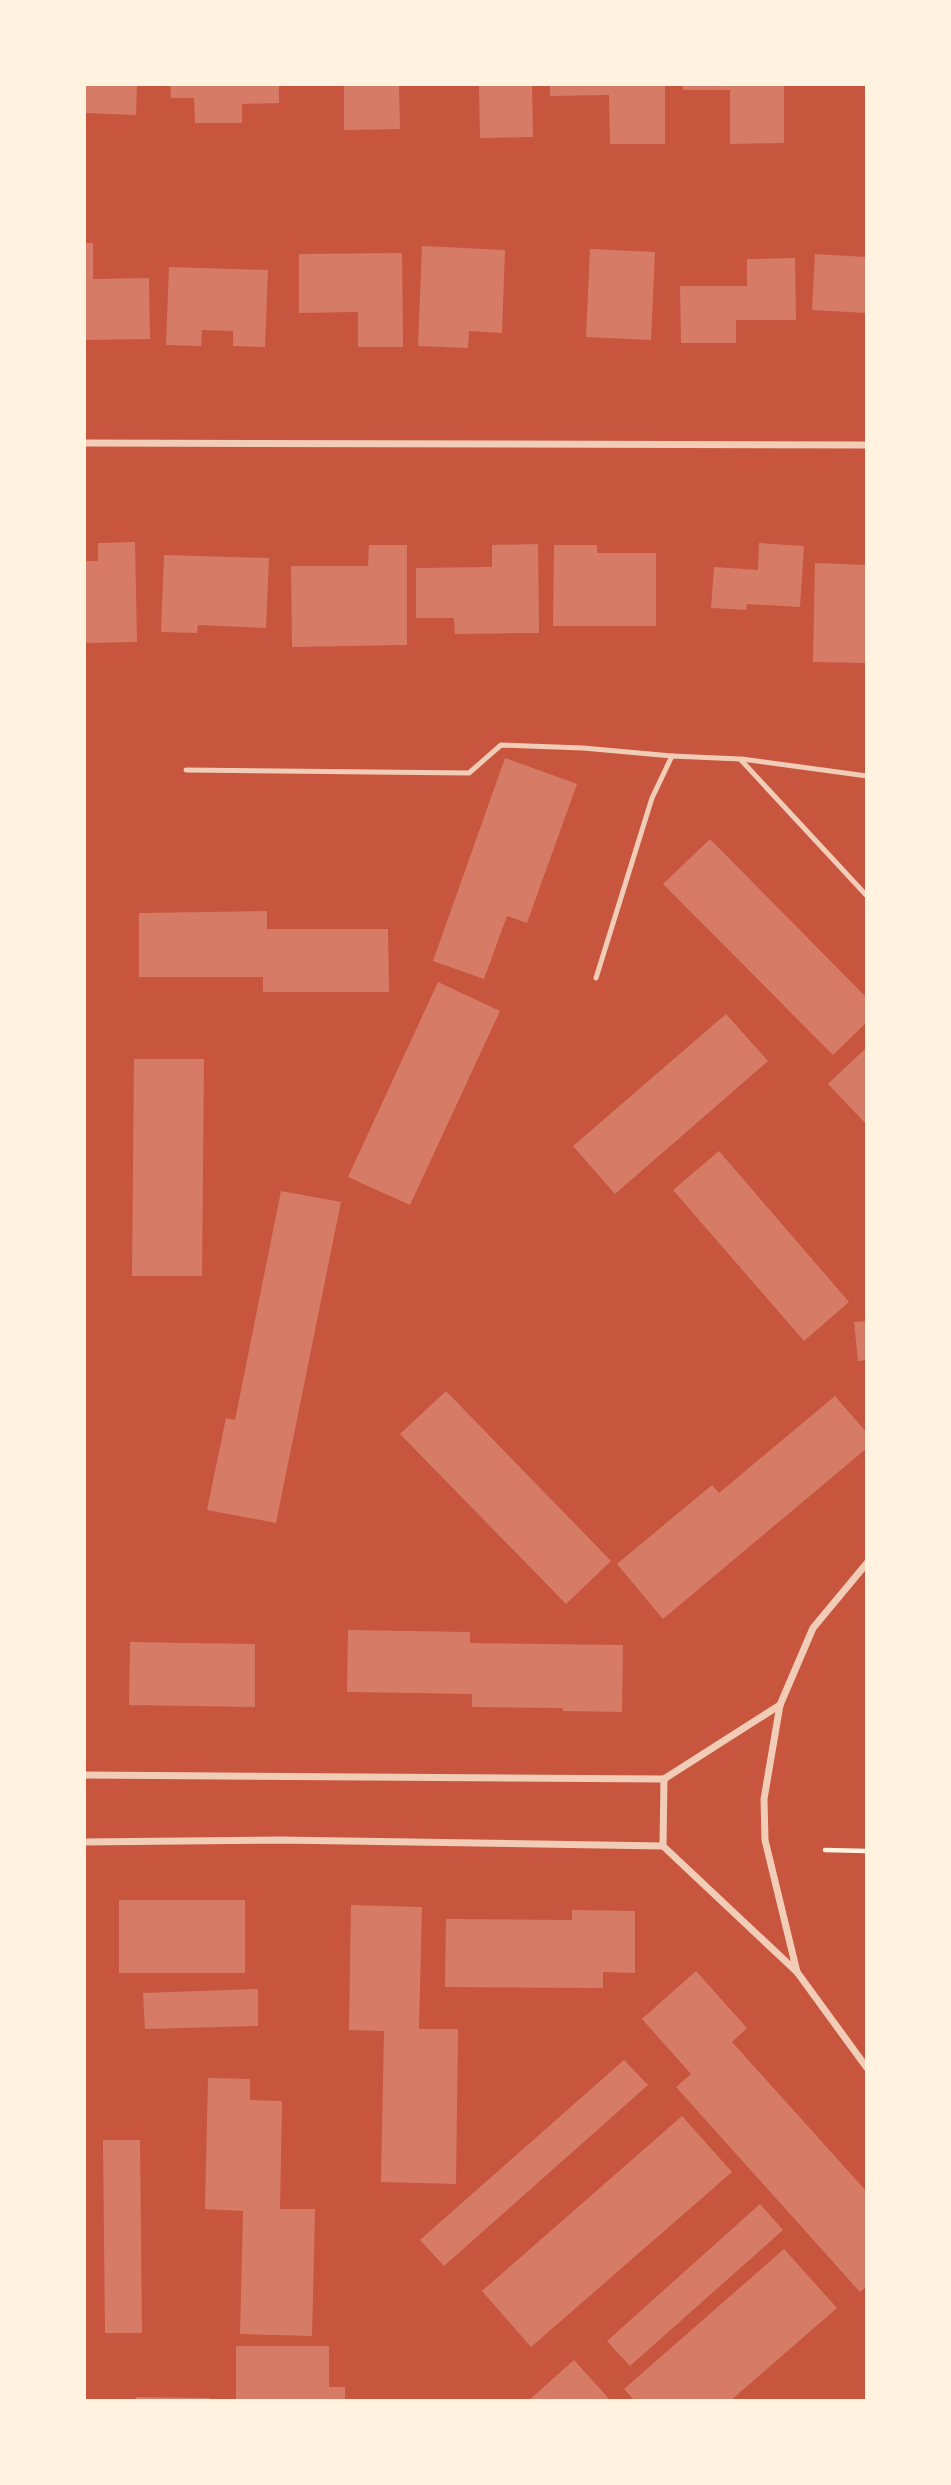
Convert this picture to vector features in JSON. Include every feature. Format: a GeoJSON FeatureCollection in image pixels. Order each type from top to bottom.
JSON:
{"type":"FeatureCollection","features":[{"type":"Feature","properties":{"kind":"street"},"geometry":{"type":"LineString","coordinates":[[84,443],[867,445]]}},
{"type":"Feature","properties":{"kind":"street"},"geometry":{"type":"LineString","coordinates":[[797,1972],[765,1840],[764,1799],[780,1704],[813,1628],[867,1563]]}},
{"type":"Feature","properties":{"kind":"street"},"geometry":{"type":"LineString","coordinates":[[84,1775],[664,1779],[780,1704]]}},
{"type":"Feature","properties":{"kind":"street"},"geometry":{"type":"LineString","coordinates":[[663,1846],[664,1779]]}},
{"type":"Feature","properties":{"kind":"street"},"geometry":{"type":"LineString","coordinates":[[84,1842],[281,1840],[663,1846],[797,1972],[867,2068]]}},
{"type":"Feature","properties":{"kind":"lane"},"geometry":{"type":"LineString","coordinates":[[186,770],[469,774],[502,745],[740,758],[867,776]]}},
{"type":"Feature","properties":{"kind":"lane"},"geometry":{"type":"LineString","coordinates":[[596,978],[652,798],[671,756]]}},
{"type":"Feature","properties":{"kind":"lane"},"geometry":{"type":"LineString","coordinates":[[740,758],[867,896]]}},
{"type":"Feature","properties":{"kind":"path"},"geometry":{"type":"LineString","coordinates":[[825,1850],[867,1851]]}},
{"type":"Feature","properties":{"kind":"building"},"geometry":{"type":"Polygon","coordinates":[[[84,84],[137,84],[136,115],[84,113],[84,84]]]}},
{"type":"Feature","properties":{"kind":"building"},"geometry":{"type":"Polygon","coordinates":[[[170,84],[279,84],[279,103],[242,104],[242,123],[195,123],[194,98],[171,98],[170,84]]]}},
{"type":"Feature","properties":{"kind":"building"},"geometry":{"type":"Polygon","coordinates":[[[344,84],[399,84],[400,129],[344,130],[344,84]]]}},
{"type":"Feature","properties":{"kind":"building"},"geometry":{"type":"Polygon","coordinates":[[[479,84],[532,84],[533,137],[480,138],[479,84]]]}},
{"type":"Feature","properties":{"kind":"building"},"geometry":{"type":"Polygon","coordinates":[[[550,84],[665,84],[665,144],[610,144],[609,95],[550,96],[550,84]]]}},
{"type":"Feature","properties":{"kind":"building"},"geometry":{"type":"Polygon","coordinates":[[[683,84],[784,84],[784,143],[730,144],[730,90],[683,90],[683,84]]]}},
{"type":"Feature","properties":{"kind":"building"},"geometry":{"type":"Polygon","coordinates":[[[84,243],[93,243],[93,279],[149,278],[150,339],[84,340],[84,243]]]}},
{"type":"Feature","properties":{"kind":"building"},"geometry":{"type":"Polygon","coordinates":[[[422,246],[505,250],[502,333],[469,331],[468,348],[418,346],[422,246]]]}},
{"type":"Feature","properties":{"kind":"building"},"geometry":{"type":"Polygon","coordinates":[[[590,249],[655,252],[651,340],[586,337],[590,249]]]}},
{"type":"Feature","properties":{"kind":"building"},"geometry":{"type":"Polygon","coordinates":[[[402,253],[403,347],[358,347],[358,312],[299,313],[299,254],[402,253]]]}},
{"type":"Feature","properties":{"kind":"building"},"geometry":{"type":"Polygon","coordinates":[[[815,254],[867,257],[867,313],[812,310],[815,254]]]}},
{"type":"Feature","properties":{"kind":"building"},"geometry":{"type":"Polygon","coordinates":[[[795,258],[796,320],[736,320],[736,343],[681,343],[680,286],[747,286],[747,259],[795,258]]]}},
{"type":"Feature","properties":{"kind":"building"},"geometry":{"type":"Polygon","coordinates":[[[169,267],[268,270],[265,347],[233,346],[233,331],[202,330],[201,346],[166,345],[169,267]]]}},
{"type":"Feature","properties":{"kind":"building"},"geometry":{"type":"Polygon","coordinates":[[[135,542],[137,642],[84,643],[84,561],[98,561],[98,543],[135,542]]]}},
{"type":"Feature","properties":{"kind":"building"},"geometry":{"type":"Polygon","coordinates":[[[759,543],[804,546],[800,607],[747,604],[746,610],[711,608],[714,567],[758,570],[759,543]]]}},
{"type":"Feature","properties":{"kind":"building"},"geometry":{"type":"Polygon","coordinates":[[[538,544],[539,633],[455,634],[454,618],[416,618],[416,568],[492,567],[492,545],[538,544]]]}},
{"type":"Feature","properties":{"kind":"building"},"geometry":{"type":"Polygon","coordinates":[[[369,545],[407,545],[407,645],[292,647],[291,566],[368,566],[369,545]]]}},
{"type":"Feature","properties":{"kind":"building"},"geometry":{"type":"Polygon","coordinates":[[[554,545],[597,545],[597,553],[656,553],[656,626],[553,626],[554,545]]]}},
{"type":"Feature","properties":{"kind":"building"},"geometry":{"type":"Polygon","coordinates":[[[164,555],[269,558],[266,628],[198,625],[197,633],[161,632],[164,555]]]}},
{"type":"Feature","properties":{"kind":"building"},"geometry":{"type":"Polygon","coordinates":[[[815,563],[867,565],[867,663],[813,662],[815,563]]]}},
{"type":"Feature","properties":{"kind":"building"},"geometry":{"type":"Polygon","coordinates":[[[505,758],[577,784],[527,923],[507,916],[484,979],[433,961],[505,758]]]}},
{"type":"Feature","properties":{"kind":"building"},"geometry":{"type":"Polygon","coordinates":[[[710,839],[867,998],[867,1022],[833,1055],[663,884],[710,839]]]}},
{"type":"Feature","properties":{"kind":"building"},"geometry":{"type":"Polygon","coordinates":[[[267,911],[267,929],[388,929],[389,992],[263,992],[263,977],[139,977],[139,913],[267,911]]]}},
{"type":"Feature","properties":{"kind":"building"},"geometry":{"type":"Polygon","coordinates":[[[438,982],[500,1011],[410,1205],[348,1177],[438,982]]]}},
{"type":"Feature","properties":{"kind":"building"},"geometry":{"type":"Polygon","coordinates":[[[726,1014],[768,1061],[615,1194],[573,1146],[726,1014]]]}},
{"type":"Feature","properties":{"kind":"building"},"geometry":{"type":"Polygon","coordinates":[[[867,1047],[867,1125],[828,1084],[867,1047]]]}},
{"type":"Feature","properties":{"kind":"building"},"geometry":{"type":"Polygon","coordinates":[[[134,1059],[204,1059],[202,1276],[132,1276],[134,1059]]]}},
{"type":"Feature","properties":{"kind":"building"},"geometry":{"type":"Polygon","coordinates":[[[719,1151],[849,1302],[804,1341],[673,1190],[719,1151]]]}},
{"type":"Feature","properties":{"kind":"building"},"geometry":{"type":"Polygon","coordinates":[[[281,1191],[341,1202],[276,1523],[207,1510],[226,1418],[235,1420],[281,1191]]]}},
{"type":"Feature","properties":{"kind":"building"},"geometry":{"type":"Polygon","coordinates":[[[867,1321],[867,1360],[858,1361],[854,1322],[867,1321]]]}},
{"type":"Feature","properties":{"kind":"building"},"geometry":{"type":"Polygon","coordinates":[[[446,1391],[611,1561],[566,1604],[400,1434],[446,1391]]]}},
{"type":"Feature","properties":{"kind":"building"},"geometry":{"type":"Polygon","coordinates":[[[835,1396],[867,1433],[867,1448],[663,1619],[617,1564],[712,1485],[719,1493],[835,1396]]]}},
{"type":"Feature","properties":{"kind":"building"},"geometry":{"type":"Polygon","coordinates":[[[348,1630],[470,1632],[470,1643],[623,1645],[622,1712],[472,1707],[472,1694],[347,1692],[348,1630]]]}},
{"type":"Feature","properties":{"kind":"building"},"geometry":{"type":"Polygon","coordinates":[[[130,1642],[255,1644],[255,1707],[129,1705],[130,1642]]]}},
{"type":"Feature","properties":{"kind":"building"},"geometry":{"type":"Polygon","coordinates":[[[119,1900],[245,1900],[245,1973],[119,1973],[119,1900]]]}},
{"type":"Feature","properties":{"kind":"building"},"geometry":{"type":"Polygon","coordinates":[[[351,1905],[422,1907],[419,2029],[458,2029],[456,2184],[381,2182],[384,2031],[349,2030],[351,1905]]]}},
{"type":"Feature","properties":{"kind":"building"},"geometry":{"type":"Polygon","coordinates":[[[572,1910],[635,1911],[635,1973],[603,1972],[603,1988],[445,1987],[446,1919],[572,1920],[572,1910]]]}},
{"type":"Feature","properties":{"kind":"building"},"geometry":{"type":"Polygon","coordinates":[[[696,1971],[747,2028],[732,2042],[867,2192],[867,2286],[860,2292],[676,2087],[691,2074],[642,2019],[696,1971]]]}},
{"type":"Feature","properties":{"kind":"building"},"geometry":{"type":"Polygon","coordinates":[[[258,1989],[258,2026],[145,2029],[143,1993],[258,1989]]]}},
{"type":"Feature","properties":{"kind":"building"},"geometry":{"type":"Polygon","coordinates":[[[624,2060],[648,2085],[444,2266],[420,2240],[624,2060]]]}},
{"type":"Feature","properties":{"kind":"building"},"geometry":{"type":"Polygon","coordinates":[[[208,2078],[250,2079],[250,2100],[282,2101],[280,2209],[315,2209],[312,2336],[240,2334],[243,2211],[205,2209],[208,2078]]]}},
{"type":"Feature","properties":{"kind":"building"},"geometry":{"type":"Polygon","coordinates":[[[682,2116],[732,2172],[531,2347],[482,2291],[682,2116]]]}},
{"type":"Feature","properties":{"kind":"building"},"geometry":{"type":"Polygon","coordinates":[[[103,2140],[140,2140],[142,2333],[105,2333],[103,2140]]]}},
{"type":"Feature","properties":{"kind":"building"},"geometry":{"type":"Polygon","coordinates":[[[760,2204],[783,2230],[630,2366],[607,2341],[760,2204]]]}},
{"type":"Feature","properties":{"kind":"building"},"geometry":{"type":"Polygon","coordinates":[[[784,2249],[837,2308],[730,2401],[635,2401],[624,2389],[784,2249]]]}},
{"type":"Feature","properties":{"kind":"building"},"geometry":{"type":"Polygon","coordinates":[[[236,2346],[329,2346],[329,2387],[345,2387],[345,2401],[236,2401],[236,2346]]]}},
{"type":"Feature","properties":{"kind":"building"},"geometry":{"type":"Polygon","coordinates":[[[574,2360],[611,2401],[528,2401],[574,2360]]]}},
{"type":"Feature","properties":{"kind":"building"},"geometry":{"type":"Polygon","coordinates":[[[136,2397],[210,2398],[210,2401],[136,2401],[136,2397]]]}}]}
